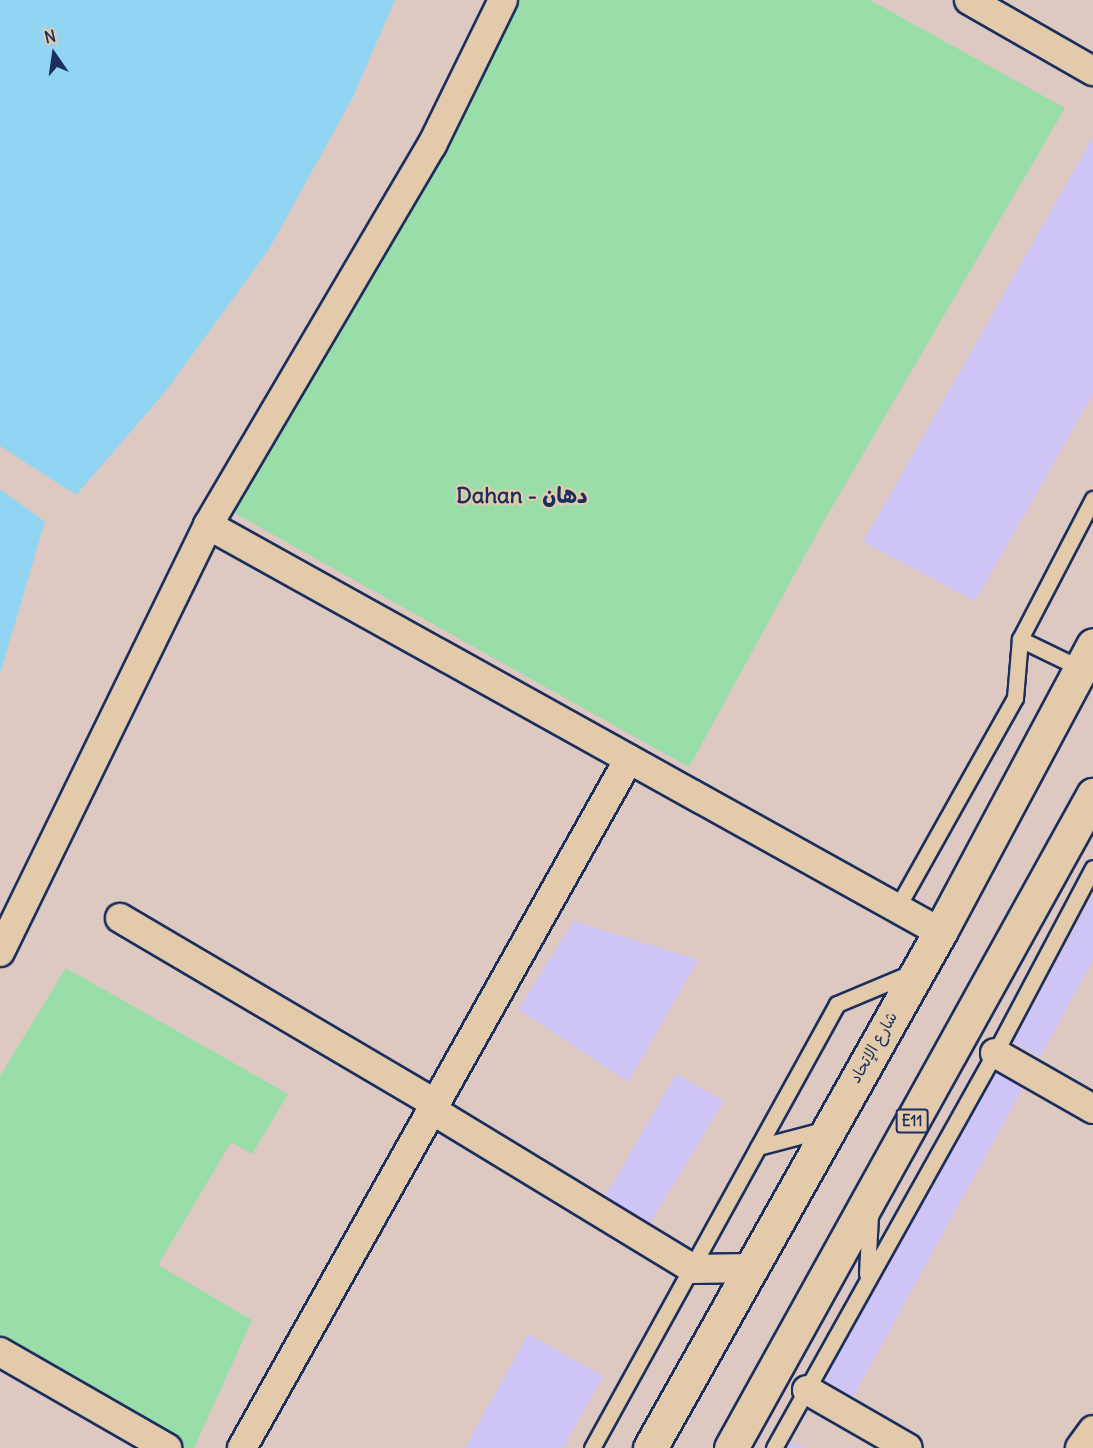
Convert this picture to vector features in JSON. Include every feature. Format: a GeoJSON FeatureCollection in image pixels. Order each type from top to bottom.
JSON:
{"type":"FeatureCollection","features":[{"type":"Feature","properties":{"kind":"main road","name":"شارع الإتحاد"},"geometry":{"type":"LineString","coordinates":[[650,1448],[827,1129],[940,932],[1087,656]]}},
{"type":"Feature","properties":{"kind":"main road","name":"E11"},"geometry":{"type":"LineString","coordinates":[[731,1448],[870,1197],[1081,832],[1093,795]]}},
{"type":"Feature","properties":{"kind":"street"},"geometry":{"type":"LineString","coordinates":[[0,952],[208,525],[432,145],[503,0]]}},
{"type":"Feature","properties":{"kind":"street"},"geometry":{"type":"LineString","coordinates":[[969,0],[1093,71]]}},
{"type":"Feature","properties":{"kind":"street"},"geometry":{"type":"LineString","coordinates":[[208,525],[940,932]]}},
{"type":"Feature","properties":{"kind":"street"},"geometry":{"type":"LineString","coordinates":[[243,1448],[629,759]]}},
{"type":"Feature","properties":{"kind":"street"},"geometry":{"type":"LineString","coordinates":[[120,918],[434,1107],[693,1269],[750,1268]]}},
{"type":"Feature","properties":{"kind":"street"},"geometry":{"type":"LineString","coordinates":[[995,1053],[1093,1109]]}},
{"type":"Feature","properties":{"kind":"street"},"geometry":{"type":"LineString","coordinates":[[0,1352],[167,1448]]}},
{"type":"Feature","properties":{"kind":"street"},"geometry":{"type":"LineString","coordinates":[[807,1390],[908,1448]]}},
{"type":"Feature","properties":{"kind":"street"},"geometry":{"type":"LineString","coordinates":[[1080,1448],[1093,1430]]}},
{"type":"Feature","properties":{"kind":"lane"},"geometry":{"type":"LineString","coordinates":[[897,908],[1015,698],[1020,639],[1093,499]]}},
{"type":"Feature","properties":{"kind":"lane"},"geometry":{"type":"LineString","coordinates":[[1020,639],[1087,656]]}},
{"type":"Feature","properties":{"kind":"lane"},"geometry":{"type":"LineString","coordinates":[[774,1448],[867,1277],[995,1053],[1093,868]]}},
{"type":"Feature","properties":{"kind":"lane"},"geometry":{"type":"LineString","coordinates":[[592,1448],[693,1269],[837,1004],[918,969]]}},
{"type":"Feature","properties":{"kind":"lane"},"geometry":{"type":"LineString","coordinates":[[758,1147],[827,1129]]}},
{"type":"Feature","properties":{"kind":"lane"},"geometry":{"type":"LineString","coordinates":[[867,1277],[870,1197]]}},
{"type":"Feature","properties":{"kind":"green space"},"geometry":{"type":"Polygon","coordinates":[[[498,0],[870,0],[1065,108],[821,526],[689,767],[220,505],[498,0]]]}},
{"type":"Feature","properties":{"kind":"green space"},"geometry":{"type":"Polygon","coordinates":[[[66,968],[288,1094],[252,1154],[231,1142],[158,1265],[252,1320],[194,1448],[157,1448],[0,1347],[0,1076],[66,968]]]}},
{"type":"Feature","properties":{"kind":"water"},"geometry":{"type":"Polygon","coordinates":[[[0,0],[395,0],[352,99],[269,249],[165,392],[76,495],[0,446],[0,0]]]}},
{"type":"Feature","properties":{"kind":"water"},"geometry":{"type":"Polygon","coordinates":[[[0,489],[45,521],[0,674],[0,489]]]}},
{"type":"Feature","properties":{"kind":"pier"},"geometry":{"type":"Polygon","coordinates":[[[0,446],[67,490],[78,497],[0,450],[0,446]]]}},
{"type":"Feature","properties":{"kind":"pier"},"geometry":{"type":"Polygon","coordinates":[[[1,487],[47,519],[47,523],[0,489],[1,487]]]}},
{"type":"Feature","properties":{"kind":"building"},"geometry":{"type":"Polygon","coordinates":[[[1093,137],[1093,394],[975,601],[863,542],[1093,137]]]}},
{"type":"Feature","properties":{"kind":"building"},"geometry":{"type":"Polygon","coordinates":[[[1093,894],[1093,960],[1040,1057],[1013,1042],[1093,894]]]}},
{"type":"Feature","properties":{"kind":"building"},"geometry":{"type":"Polygon","coordinates":[[[574,921],[698,960],[628,1082],[518,1009],[574,921]]]}},
{"type":"Feature","properties":{"kind":"building"},"geometry":{"type":"Polygon","coordinates":[[[1002,1060],[1029,1077],[848,1406],[817,1391],[1002,1060]]]}},
{"type":"Feature","properties":{"kind":"building"},"geometry":{"type":"Polygon","coordinates":[[[676,1074],[724,1101],[644,1233],[600,1205],[676,1074]]]}},
{"type":"Feature","properties":{"kind":"building"},"geometry":{"type":"Polygon","coordinates":[[[528,1334],[603,1376],[563,1448],[465,1448],[528,1334]]]}},
{"type":"Feature","properties":{"kind":"building"},"geometry":{"type":"Polygon","coordinates":[[[786,1440],[805,1448],[782,1448],[786,1440]]]}},
{"type":"Feature","properties":{"kind":"district","name":"Dahan - دهان"},"geometry":{"type":"Point","coordinates":[522,496]}}]}
